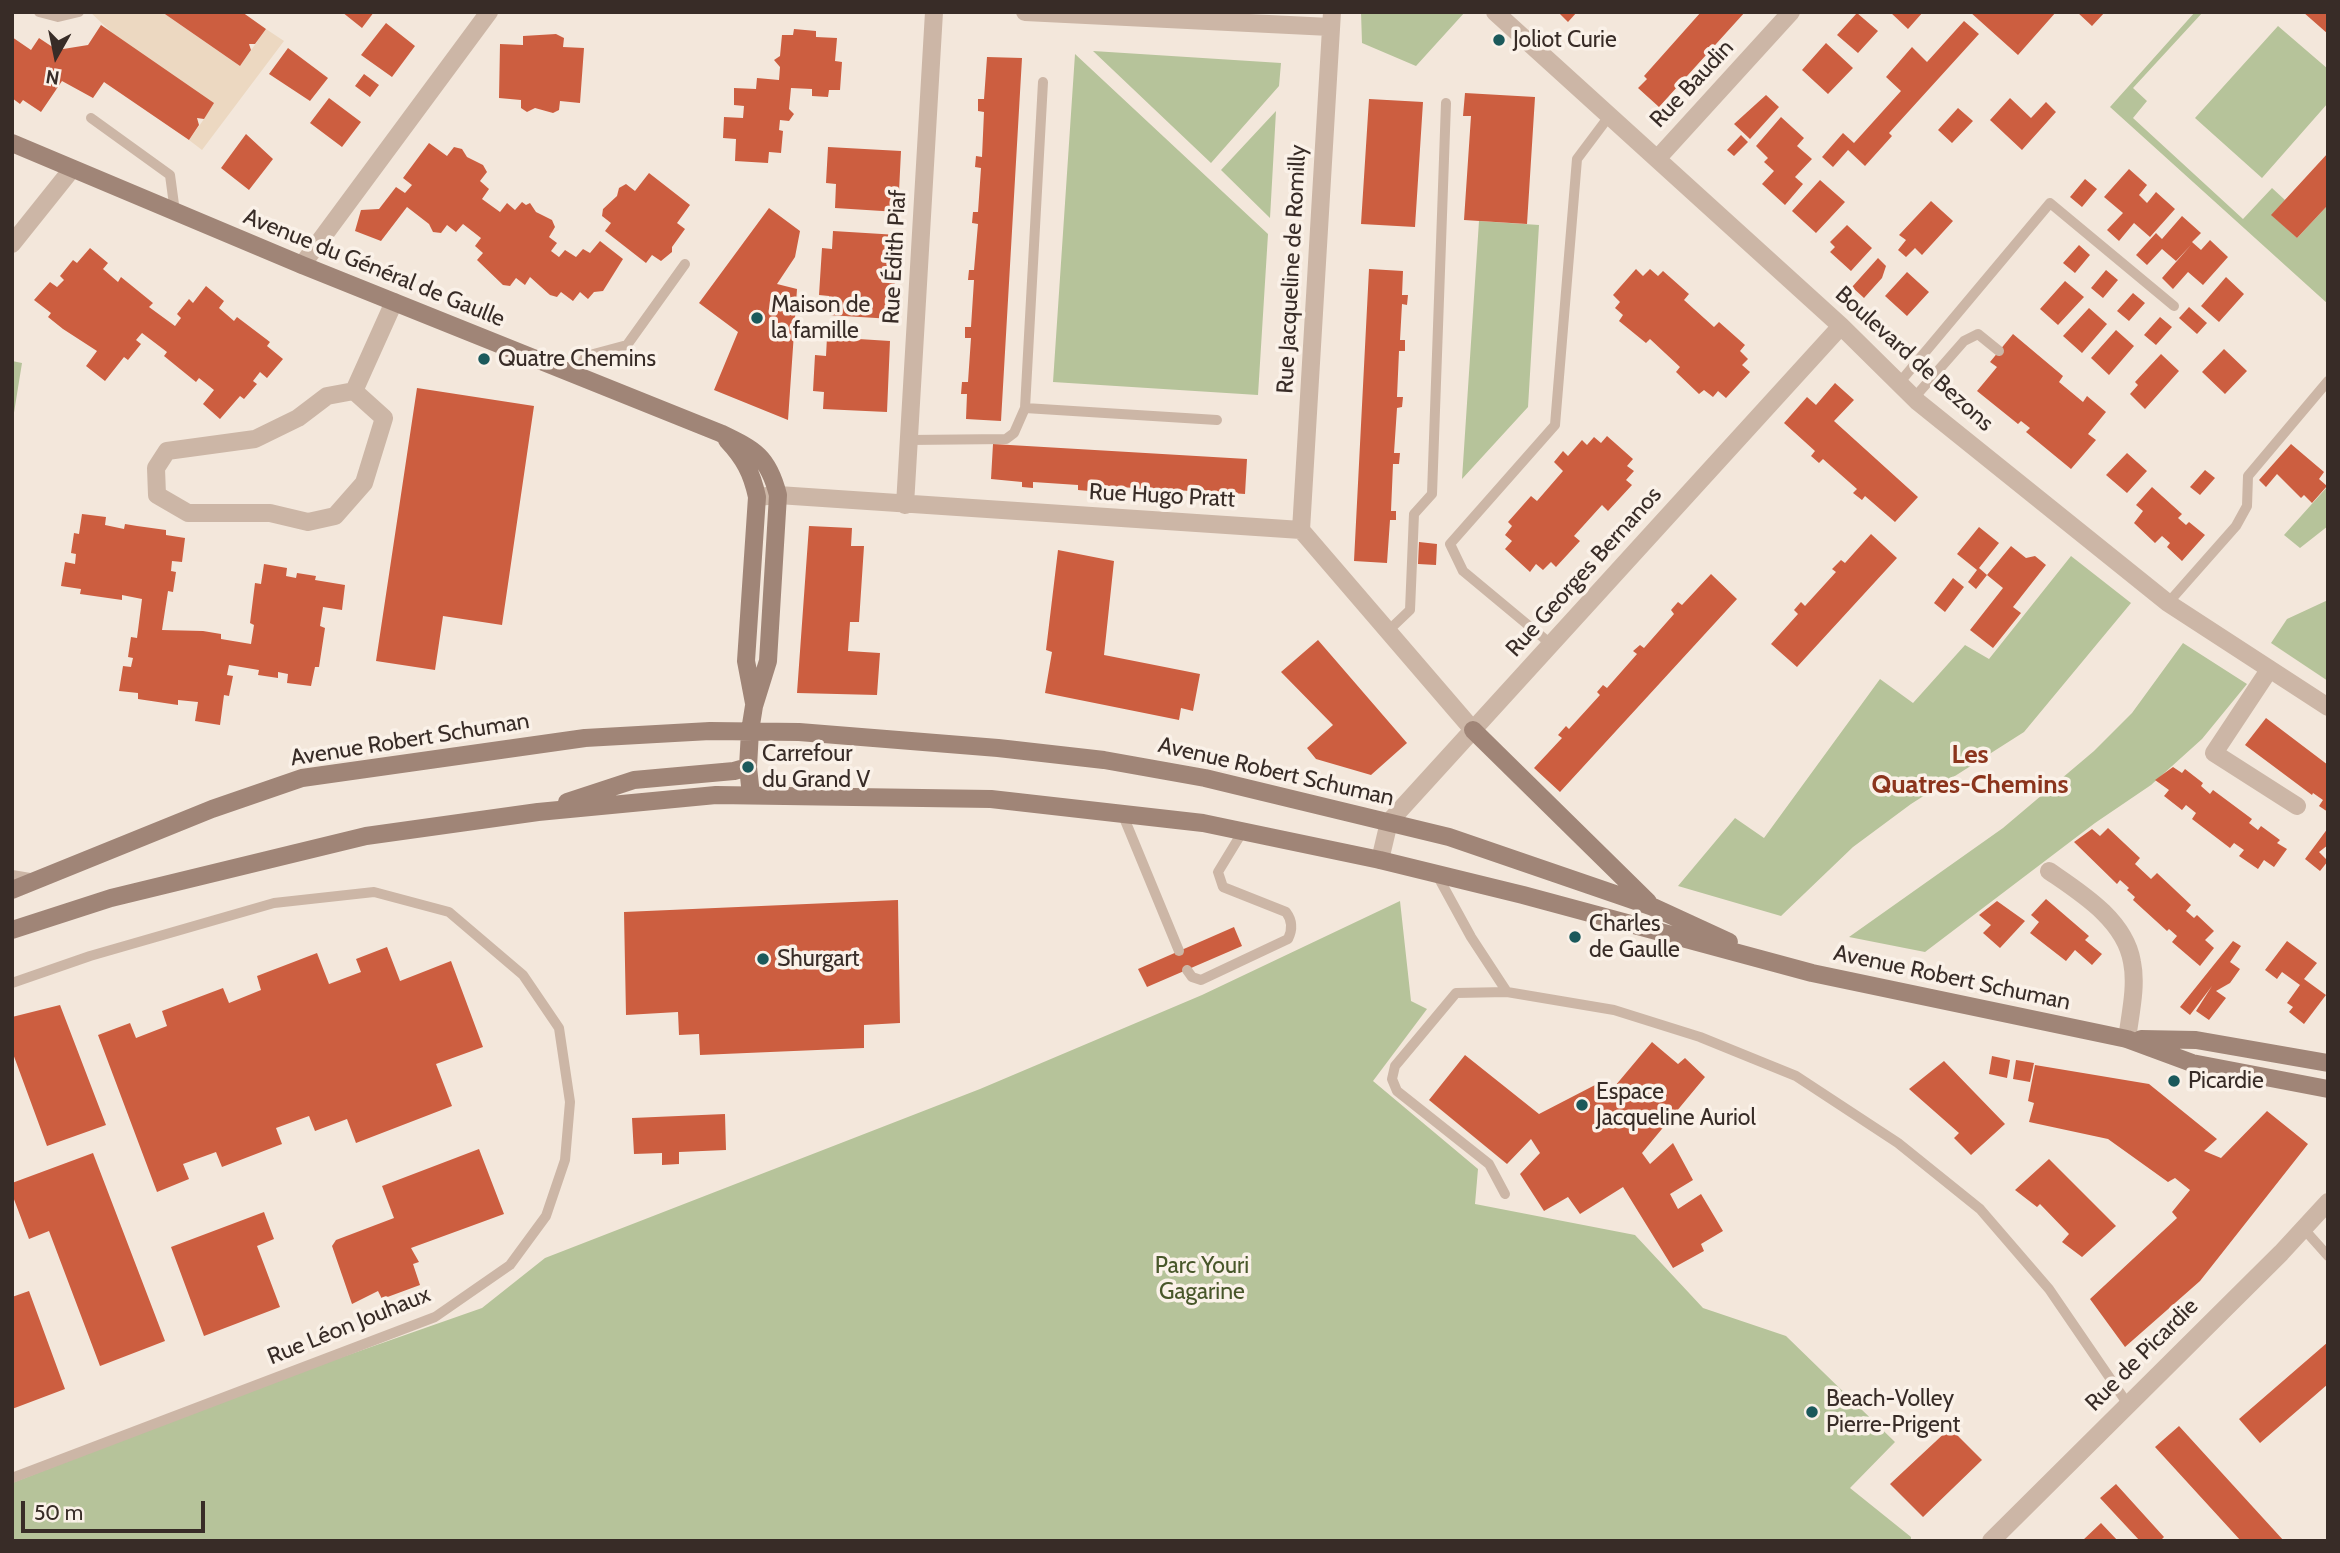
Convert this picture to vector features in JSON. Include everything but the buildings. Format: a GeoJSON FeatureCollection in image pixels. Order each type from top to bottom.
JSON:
{"type":"FeatureCollection","features":[{"type":"Feature","properties":{"kind":"main road","name":"Avenue du Général de Gaulle"},"geometry":{"type":"LineString","coordinates":[[12,143],[302,265],[754,449],[772,470],[778,495],[768,661],[754,706],[751,731]]}},
{"type":"Feature","properties":{"kind":"main road","name":"Avenue du Général de Gaulle"},"geometry":{"type":"LineString","coordinates":[[720,433],[743,456],[752,475],[757,497],[746,660],[754,706]]}},
{"type":"Feature","properties":{"kind":"main road"},"geometry":{"type":"LineString","coordinates":[[1473,730],[1653,907]]}},
{"type":"Feature","properties":{"kind":"main road"},"geometry":{"type":"LineString","coordinates":[[751,731],[748,767],[751,795]]}},
{"type":"Feature","properties":{"kind":"main road","name":"Avenue Robert Schuman"},"geometry":{"type":"LineString","coordinates":[[12,890],[212,810],[302,778],[585,738],[751,731],[799,732],[998,748],[1104,760],[1205,778],[1449,837],[1653,907],[1767,960]]}},
{"type":"Feature","properties":{"kind":"main road"},"geometry":{"type":"LineString","coordinates":[[538,812],[634,780],[734,771],[748,767]]}},
{"type":"Feature","properties":{"kind":"main road","name":"Avenue Robert Schuman"},"geometry":{"type":"LineString","coordinates":[[12,930],[111,898],[366,836],[538,812],[716,795],[991,799],[1122,813],[1243,831],[1380,860],[1767,960],[1936,1001],[2127,1039],[2192,1063],[2326,1090]]}},
{"type":"Feature","properties":{"kind":"main road","name":"Avenue Robert Schuman"},"geometry":{"type":"LineString","coordinates":[[2127,1039],[2196,1040],[2328,1063]]}},
{"type":"Feature","properties":{"kind":"street"},"geometry":{"type":"LineString","coordinates":[[302,265],[489,12]]}},
{"type":"Feature","properties":{"kind":"street","name":"Rue Édith Piaf"},"geometry":{"type":"LineString","coordinates":[[905,505],[934,12]]}},
{"type":"Feature","properties":{"kind":"street"},"geometry":{"type":"LineString","coordinates":[[1025,12],[1331,20]]}},
{"type":"Feature","properties":{"kind":"street","name":"Boulevard de Bezons"},"geometry":{"type":"LineString","coordinates":[[1495,12],[1841,326],[1914,398],[2168,603],[2328,707]]}},
{"type":"Feature","properties":{"kind":"street","name":"Rue Baudin"},"geometry":{"type":"LineString","coordinates":[[1657,159],[1791,12]]}},
{"type":"Feature","properties":{"kind":"street","name":"Rue Jacqueline de Romilly"},"geometry":{"type":"LineString","coordinates":[[1301,530],[1331,20]]}},
{"type":"Feature","properties":{"kind":"street"},"geometry":{"type":"LineString","coordinates":[[12,244],[72,169]]}},
{"type":"Feature","properties":{"kind":"street"},"geometry":{"type":"LineString","coordinates":[[354,391],[394,302]]}},
{"type":"Feature","properties":{"kind":"street","name":"Rue Georges Bernanos"},"geometry":{"type":"LineString","coordinates":[[1380,860],[1389,822],[1841,326]]}},
{"type":"Feature","properties":{"kind":"street"},"geometry":{"type":"LineString","coordinates":[[354,391],[384,418],[364,483],[335,516],[308,522],[270,513],[188,513],[157,495],[156,468],[167,451],[255,439],[298,418],[327,396],[354,391]]}},
{"type":"Feature","properties":{"kind":"street","name":"Rue Hugo Pratt"},"geometry":{"type":"LineString","coordinates":[[757,497],[778,495],[1301,530]]}},
{"type":"Feature","properties":{"kind":"street"},"geometry":{"type":"LineString","coordinates":[[1301,530],[1473,730]]}},
{"type":"Feature","properties":{"kind":"street"},"geometry":{"type":"LineString","coordinates":[[2269,670],[2214,752],[2297,806]]}},
{"type":"Feature","properties":{"kind":"street"},"geometry":{"type":"LineString","coordinates":[[2049,871],[2089,898],[2118,929],[2133,961],[2127,1039]]}},
{"type":"Feature","properties":{"kind":"street","name":"Rue de Picardie"},"geometry":{"type":"LineString","coordinates":[[1991,1541],[2303,1228],[2327,1200]]}},
{"type":"Feature","properties":{"kind":"lane"},"geometry":{"type":"LineString","coordinates":[[39,12],[58,17],[79,12]]}},
{"type":"Feature","properties":{"kind":"lane"},"geometry":{"type":"LineString","coordinates":[[909,440],[1006,439],[1014,433],[1025,408],[1043,82]]}},
{"type":"Feature","properties":{"kind":"lane"},"geometry":{"type":"LineString","coordinates":[[1388,631],[1410,610],[1415,514],[1432,494],[1446,103]]}},
{"type":"Feature","properties":{"kind":"lane"},"geometry":{"type":"LineString","coordinates":[[1552,645],[1463,571],[1450,544],[1555,425],[1577,159],[1610,115]]}},
{"type":"Feature","properties":{"kind":"lane"},"geometry":{"type":"LineString","coordinates":[[91,118],[170,174],[174,212]]}},
{"type":"Feature","properties":{"kind":"lane"},"geometry":{"type":"LineString","coordinates":[[1900,382],[2050,203],[2174,306]]}},
{"type":"Feature","properties":{"kind":"lane"},"geometry":{"type":"LineString","coordinates":[[575,375],[586,356],[627,345],[685,264]]}},
{"type":"Feature","properties":{"kind":"lane"},"geometry":{"type":"LineString","coordinates":[[1914,398],[1964,341],[1978,334],[1999,351]]}},
{"type":"Feature","properties":{"kind":"lane"},"geometry":{"type":"LineString","coordinates":[[2168,603],[2236,526],[2248,506],[2248,476],[2328,381]]}},
{"type":"Feature","properties":{"kind":"lane"},"geometry":{"type":"LineString","coordinates":[[1025,408],[1217,420]]}},
{"type":"Feature","properties":{"kind":"lane"},"geometry":{"type":"LineString","coordinates":[[1122,813],[1179,951]]}},
{"type":"Feature","properties":{"kind":"lane"},"geometry":{"type":"LineString","coordinates":[[1187,970],[1192,977],[1201,980],[1288,939],[1291,922],[1286,912],[1223,887],[1218,872],[1243,831]]}},
{"type":"Feature","properties":{"kind":"lane"},"geometry":{"type":"LineString","coordinates":[[1436,873],[1471,937],[1507,992]]}},
{"type":"Feature","properties":{"kind":"lane"},"geometry":{"type":"LineString","coordinates":[[12,875],[39,880]]}},
{"type":"Feature","properties":{"kind":"lane","name":"Rue Léon Jouhaux"},"geometry":{"type":"LineString","coordinates":[[12,983],[90,956],[274,903],[374,892],[449,912],[523,975],[559,1028],[570,1102],[565,1160],[546,1216],[510,1265],[435,1317],[12,1478]]}},
{"type":"Feature","properties":{"kind":"lane"},"geometry":{"type":"LineString","coordinates":[[1505,1194],[1489,1164],[1396,1091],[1392,1079],[1395,1066],[1456,993],[1507,992],[1614,1010],[1700,1037],[1797,1076],[1898,1143],[1980,1209],[2049,1289],[2127,1403]]}},
{"type":"Feature","properties":{"kind":"lane"},"geometry":{"type":"LineString","coordinates":[[2303,1228],[2328,1256]]}},
{"type":"Feature","properties":{"kind":"green space"},"geometry":{"type":"Polygon","coordinates":[[[1361,12],[1465,12],[1416,66],[1362,43],[1361,12]]]}},
{"type":"Feature","properties":{"kind":"green space"},"geometry":{"type":"Polygon","coordinates":[[[2195,12],[2203,12],[2133,88],[2147,101],[2133,118],[2243,219],[2272,188],[2285,200],[2272,215],[2297,238],[2328,205],[2328,304],[2110,107],[2195,12]]]}},
{"type":"Feature","properties":{"kind":"green space"},"geometry":{"type":"Polygon","coordinates":[[[2278,26],[2328,69],[2328,103],[2262,178],[2195,118],[2278,26]]]}},
{"type":"Feature","properties":{"kind":"green space"},"geometry":{"type":"Polygon","coordinates":[[[1093,51],[1281,63],[1279,86],[1211,163],[1093,51]]]}},
{"type":"Feature","properties":{"kind":"green space"},"geometry":{"type":"Polygon","coordinates":[[[1075,54],[1268,234],[1258,395],[1053,382],[1075,54]]]}},
{"type":"Feature","properties":{"kind":"green space"},"geometry":{"type":"Polygon","coordinates":[[[1276,111],[1270,218],[1221,170],[1276,111]]]}},
{"type":"Feature","properties":{"kind":"green space"},"geometry":{"type":"Polygon","coordinates":[[[1479,221],[1539,225],[1528,407],[1462,479],[1479,221]]]}},
{"type":"Feature","properties":{"kind":"green space"},"geometry":{"type":"Polygon","coordinates":[[[12,361],[22,363],[12,425],[12,361]]]}},
{"type":"Feature","properties":{"kind":"green space"},"geometry":{"type":"Polygon","coordinates":[[[2328,486],[2328,526],[2300,548],[2284,535],[2328,486]]]}},
{"type":"Feature","properties":{"kind":"green space"},"geometry":{"type":"Polygon","coordinates":[[[2071,556],[2131,603],[2024,732],[1911,804],[1853,847],[1781,916],[1678,886],[1735,818],[1764,838],[1880,679],[1913,703],[1965,645],[1989,659],[2071,556]]]}},
{"type":"Feature","properties":{"kind":"green space"},"geometry":{"type":"Polygon","coordinates":[[[2328,600],[2328,681],[2271,643],[2287,619],[2328,600]]]}},
{"type":"Feature","properties":{"kind":"green space"},"geometry":{"type":"Polygon","coordinates":[[[2183,643],[2247,684],[2202,739],[2151,785],[2095,823],[1925,952],[1849,937],[2003,828],[2094,751],[2132,713],[2183,643]]]}},
{"type":"Feature","properties":{"kind":"green space","name":"Parc Youri Gagarine"},"geometry":{"type":"Polygon","coordinates":[[[1400,901],[1411,1001],[1427,1009],[1373,1081],[1478,1169],[1475,1204],[1635,1235],[1703,1308],[1786,1336],[1895,1442],[1850,1488],[1911,1537],[1911,1541],[12,1541],[12,1483],[271,1382],[482,1308],[545,1258],[980,1089],[1202,995],[1400,901]]]}},
{"type":"Feature","properties":{"kind":"shaded area"},"geometry":{"type":"Polygon","coordinates":[[[90,12],[162,12],[240,66],[266,29],[284,41],[202,150],[189,140],[204,119],[90,12]]]}},
{"type":"Feature","properties":{"kind":"place","name":"Joliot Curie"},"geometry":{"type":"Point","coordinates":[1499,40]}},
{"type":"Feature","properties":{"kind":"place","name":"Maison de la famille"},"geometry":{"type":"Point","coordinates":[757,318]}},
{"type":"Feature","properties":{"kind":"place","name":"Quatre Chemins"},"geometry":{"type":"Point","coordinates":[484,359]}},
{"type":"Feature","properties":{"kind":"place","name":"Carrefour du Grand V"},"geometry":{"type":"Point","coordinates":[748,767]}},
{"type":"Feature","properties":{"kind":"place","name":"Charles de Gaulle"},"geometry":{"type":"Point","coordinates":[1575,937]}},
{"type":"Feature","properties":{"kind":"place","name":"Shurgart"},"geometry":{"type":"Point","coordinates":[763,959]}},
{"type":"Feature","properties":{"kind":"place","name":"Picardie"},"geometry":{"type":"Point","coordinates":[2174,1081]}},
{"type":"Feature","properties":{"kind":"place","name":"Espace Jacqueline Auriol"},"geometry":{"type":"Point","coordinates":[1582,1105]}},
{"type":"Feature","properties":{"kind":"place","name":"Beach-Volley Pierre-Prigent"},"geometry":{"type":"Point","coordinates":[1812,1412]}},
{"type":"Feature","properties":{"kind":"district","name":"Les Quatres-Chemins"},"geometry":{"type":"Point","coordinates":[1970,770]}}]}
